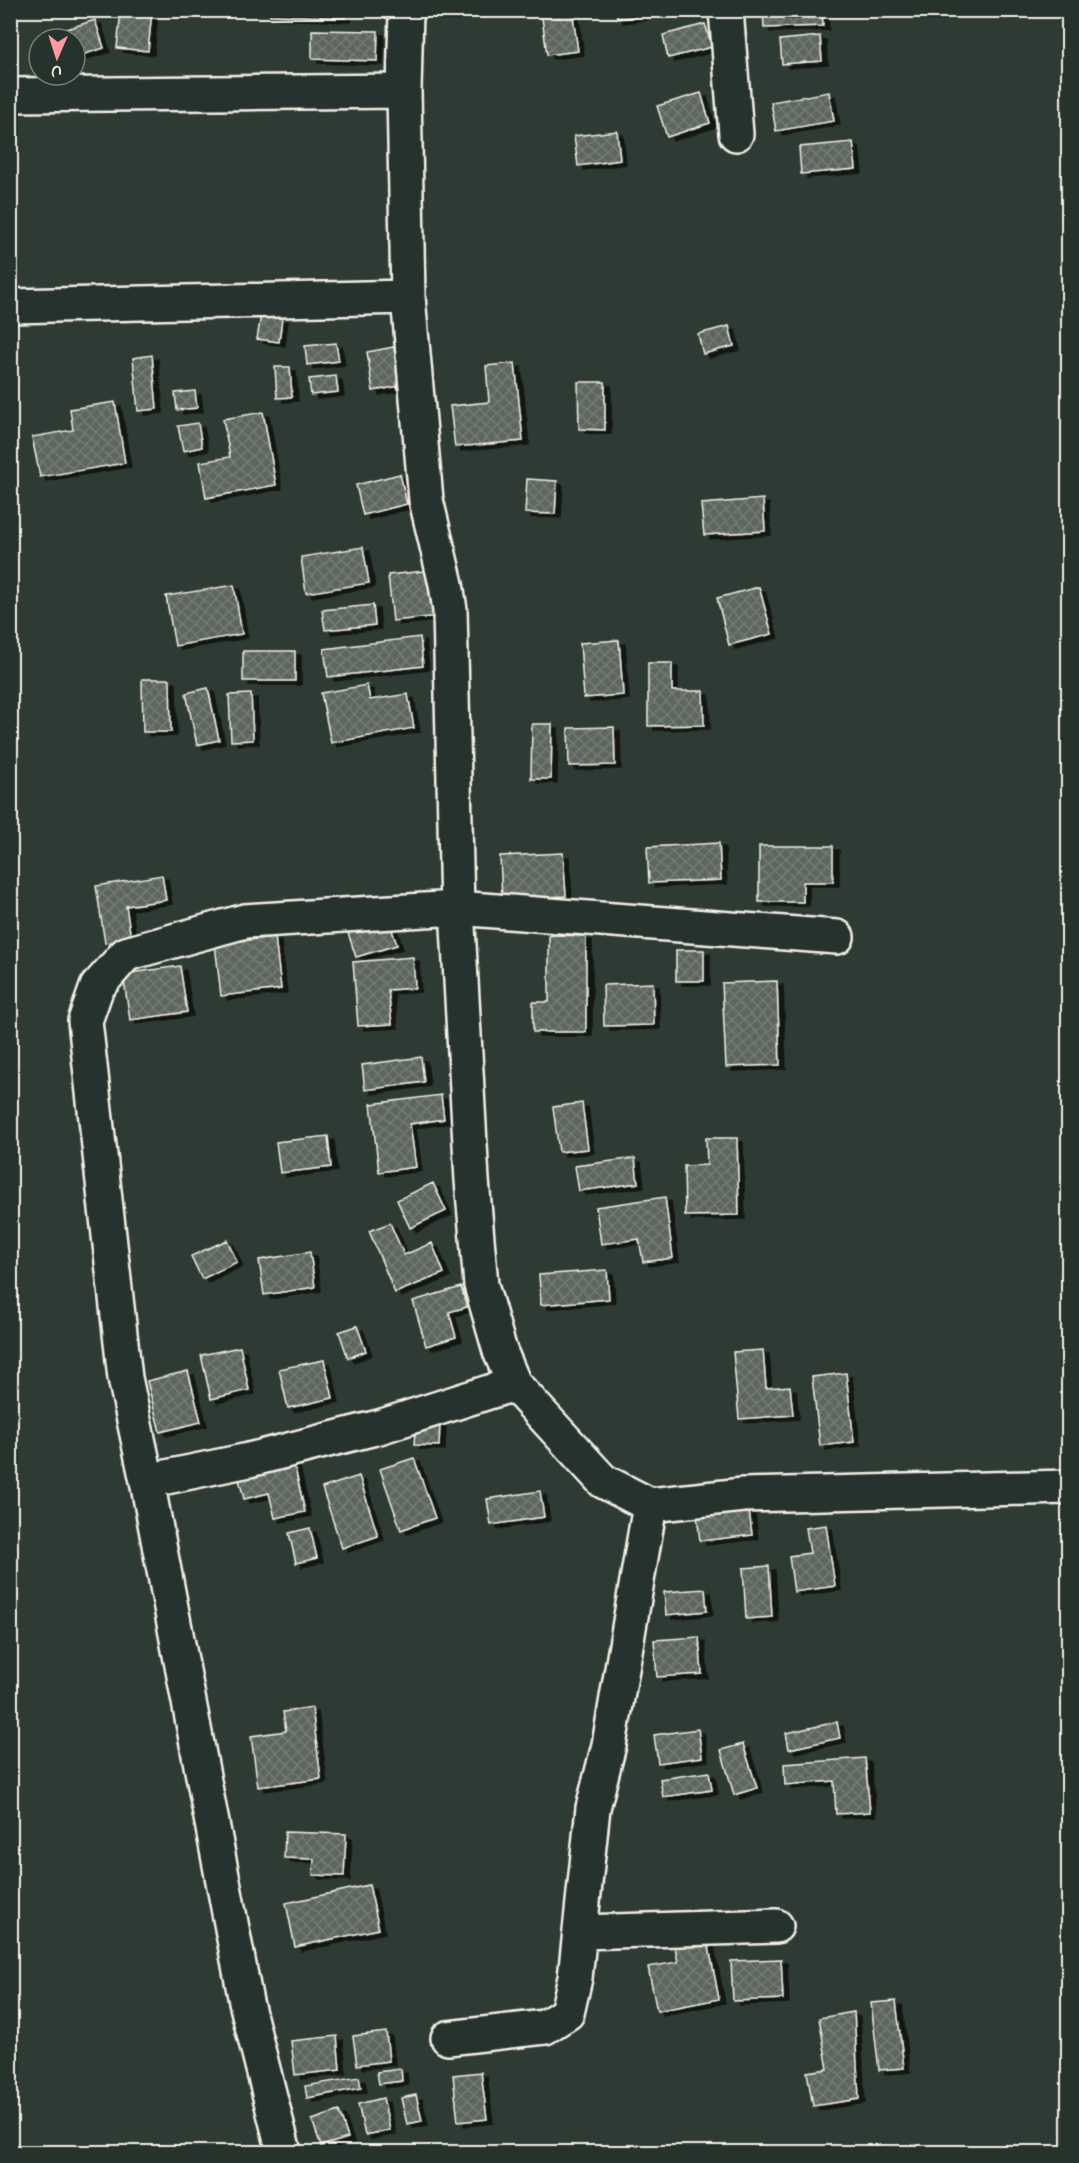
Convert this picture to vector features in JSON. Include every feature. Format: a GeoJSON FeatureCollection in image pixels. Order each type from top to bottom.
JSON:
{"type":"FeatureCollection","features":[{"type":"Feature","properties":{"kind":"street"},"geometry":{"type":"LineString","coordinates":[[406,10],[404,92],[408,297],[426,500],[450,610],[457,908],[465,1080],[481,1285],[500,1351],[514,1384],[603,1481],[650,1505],[743,1495],[1068,1486]]}},
{"type":"Feature","properties":{"kind":"street"},"geometry":{"type":"LineString","coordinates":[[726,10],[736,134]]}},
{"type":"Feature","properties":{"kind":"street"},"geometry":{"type":"LineString","coordinates":[[10,95],[404,92]]}},
{"type":"Feature","properties":{"kind":"street"},"geometry":{"type":"LineString","coordinates":[[10,306],[408,297]]}},
{"type":"Feature","properties":{"kind":"street"},"geometry":{"type":"LineString","coordinates":[[284,2152],[246,2002],[147,1481],[125,1378],[85,1021],[97,987],[126,954],[245,921],[457,908],[837,937]]}},
{"type":"Feature","properties":{"kind":"street"},"geometry":{"type":"LineString","coordinates":[[147,1481],[249,1461],[379,1427],[514,1384]]}},
{"type":"Feature","properties":{"kind":"street"},"geometry":{"type":"LineString","coordinates":[[448,2038],[544,2027],[567,2013],[575,1978],[593,1808],[609,1745],[650,1505]]}},
{"type":"Feature","properties":{"kind":"street"},"geometry":{"type":"LineString","coordinates":[[580,1932],[776,1926]]}},
{"type":"Feature","properties":{"kind":"building"},"geometry":{"type":"Polygon","coordinates":[[[121,10],[152,10],[148,51],[117,48],[121,10]]]}},
{"type":"Feature","properties":{"kind":"building"},"geometry":{"type":"Polygon","coordinates":[[[271,10],[346,10],[345,18],[270,15],[271,10]]]}},
{"type":"Feature","properties":{"kind":"building"},"geometry":{"type":"Polygon","coordinates":[[[541,10],[572,10],[578,51],[547,55],[541,10]]]}},
{"type":"Feature","properties":{"kind":"building"},"geometry":{"type":"Polygon","coordinates":[[[616,10],[639,10],[640,16],[617,19],[616,10]]]}},
{"type":"Feature","properties":{"kind":"building"},"geometry":{"type":"Polygon","coordinates":[[[822,10],[823,26],[764,28],[763,11],[822,10]]]}},
{"type":"Feature","properties":{"kind":"building"},"geometry":{"type":"Polygon","coordinates":[[[95,20],[104,48],[87,53],[87,27],[73,27],[95,20]]]}},
{"type":"Feature","properties":{"kind":"building"},"geometry":{"type":"Polygon","coordinates":[[[705,24],[712,47],[668,58],[663,35],[705,24]]]}},
{"type":"Feature","properties":{"kind":"building"},"geometry":{"type":"Polygon","coordinates":[[[312,30],[378,31],[377,61],[312,59],[312,30]]]}},
{"type":"Feature","properties":{"kind":"building"},"geometry":{"type":"Polygon","coordinates":[[[820,36],[822,61],[782,64],[780,40],[820,36]]]}},
{"type":"Feature","properties":{"kind":"building"},"geometry":{"type":"Polygon","coordinates":[[[829,92],[834,121],[776,131],[771,102],[829,92]]]}},
{"type":"Feature","properties":{"kind":"building"},"geometry":{"type":"Polygon","coordinates":[[[701,93],[710,123],[667,137],[657,106],[701,93]]]}},
{"type":"Feature","properties":{"kind":"building"},"geometry":{"type":"Polygon","coordinates":[[[617,131],[620,160],[578,166],[574,136],[617,131]]]}},
{"type":"Feature","properties":{"kind":"building"},"geometry":{"type":"Polygon","coordinates":[[[853,142],[856,169],[801,174],[799,147],[853,142]]]}},
{"type":"Feature","properties":{"kind":"building"},"geometry":{"type":"Polygon","coordinates":[[[261,315],[282,318],[279,342],[257,339],[261,315]]]}},
{"type":"Feature","properties":{"kind":"building"},"geometry":{"type":"Polygon","coordinates":[[[729,326],[734,346],[703,354],[698,334],[729,326]]]}},
{"type":"Feature","properties":{"kind":"building"},"geometry":{"type":"Polygon","coordinates":[[[336,343],[339,361],[307,365],[305,346],[336,343]]]}},
{"type":"Feature","properties":{"kind":"building"},"geometry":{"type":"Polygon","coordinates":[[[394,347],[400,386],[373,391],[367,352],[394,347]]]}},
{"type":"Feature","properties":{"kind":"building"},"geometry":{"type":"Polygon","coordinates":[[[152,355],[157,409],[138,411],[133,358],[152,355]]]}},
{"type":"Feature","properties":{"kind":"building"},"geometry":{"type":"Polygon","coordinates":[[[515,363],[523,441],[455,447],[450,406],[489,402],[486,366],[515,363]]]}},
{"type":"Feature","properties":{"kind":"building"},"geometry":{"type":"Polygon","coordinates":[[[275,367],[290,367],[292,397],[277,398],[275,367]]]}},
{"type":"Feature","properties":{"kind":"building"},"geometry":{"type":"Polygon","coordinates":[[[336,376],[338,392],[311,395],[309,379],[336,376]]]}},
{"type":"Feature","properties":{"kind":"building"},"geometry":{"type":"Polygon","coordinates":[[[578,382],[605,382],[605,430],[579,429],[578,382]]]}},
{"type":"Feature","properties":{"kind":"building"},"geometry":{"type":"Polygon","coordinates":[[[195,391],[197,408],[177,410],[175,393],[195,391]]]}},
{"type":"Feature","properties":{"kind":"building"},"geometry":{"type":"Polygon","coordinates":[[[115,402],[125,463],[40,477],[32,437],[73,430],[70,409],[115,402]]]}},
{"type":"Feature","properties":{"kind":"building"},"geometry":{"type":"Polygon","coordinates":[[[263,412],[276,485],[206,498],[200,462],[230,457],[223,419],[263,412]]]}},
{"type":"Feature","properties":{"kind":"building"},"geometry":{"type":"Polygon","coordinates":[[[198,423],[202,447],[183,451],[178,426],[198,423]]]}},
{"type":"Feature","properties":{"kind":"building"},"geometry":{"type":"Polygon","coordinates":[[[400,474],[407,504],[363,515],[356,485],[400,474]]]}},
{"type":"Feature","properties":{"kind":"building"},"geometry":{"type":"Polygon","coordinates":[[[527,479],[557,481],[555,514],[525,513],[527,479]]]}},
{"type":"Feature","properties":{"kind":"building"},"geometry":{"type":"Polygon","coordinates":[[[763,499],[765,531],[704,535],[701,504],[763,499]]]}},
{"type":"Feature","properties":{"kind":"building"},"geometry":{"type":"Polygon","coordinates":[[[363,547],[369,583],[306,593],[301,557],[363,547]]]}},
{"type":"Feature","properties":{"kind":"building"},"geometry":{"type":"Polygon","coordinates":[[[434,570],[439,616],[393,621],[388,575],[434,570]]]}},
{"type":"Feature","properties":{"kind":"building"},"geometry":{"type":"Polygon","coordinates":[[[234,585],[242,634],[175,646],[166,596],[234,585]]]}},
{"type":"Feature","properties":{"kind":"building"},"geometry":{"type":"Polygon","coordinates":[[[759,587],[772,634],[729,645],[717,598],[759,587]]]}},
{"type":"Feature","properties":{"kind":"building"},"geometry":{"type":"Polygon","coordinates":[[[373,605],[375,625],[325,630],[322,610],[373,605]]]}},
{"type":"Feature","properties":{"kind":"building"},"geometry":{"type":"Polygon","coordinates":[[[420,637],[423,666],[328,677],[324,649],[420,637]]]}},
{"type":"Feature","properties":{"kind":"building"},"geometry":{"type":"Polygon","coordinates":[[[619,640],[623,695],[584,698],[580,643],[619,640]]]}},
{"type":"Feature","properties":{"kind":"building"},"geometry":{"type":"Polygon","coordinates":[[[243,651],[295,651],[295,681],[243,681],[243,651]]]}},
{"type":"Feature","properties":{"kind":"building"},"geometry":{"type":"Polygon","coordinates":[[[648,663],[672,663],[672,691],[703,691],[704,725],[648,726],[648,663]]]}},
{"type":"Feature","properties":{"kind":"building"},"geometry":{"type":"Polygon","coordinates":[[[142,679],[170,679],[171,732],[143,732],[142,679]]]}},
{"type":"Feature","properties":{"kind":"building"},"geometry":{"type":"Polygon","coordinates":[[[367,685],[370,700],[408,694],[414,728],[331,743],[321,693],[367,685]]]}},
{"type":"Feature","properties":{"kind":"building"},"geometry":{"type":"Polygon","coordinates":[[[208,688],[219,740],[197,745],[186,693],[208,688]]]}},
{"type":"Feature","properties":{"kind":"building"},"geometry":{"type":"Polygon","coordinates":[[[251,694],[253,740],[231,741],[229,695],[251,694]]]}},
{"type":"Feature","properties":{"kind":"building"},"geometry":{"type":"Polygon","coordinates":[[[532,724],[552,724],[551,779],[531,779],[532,724]]]}},
{"type":"Feature","properties":{"kind":"building"},"geometry":{"type":"Polygon","coordinates":[[[614,727],[615,765],[569,766],[568,728],[614,727]]]}},
{"type":"Feature","properties":{"kind":"building"},"geometry":{"type":"Polygon","coordinates":[[[719,843],[721,880],[649,883],[647,847],[719,843]]]}},
{"type":"Feature","properties":{"kind":"building"},"geometry":{"type":"Polygon","coordinates":[[[759,846],[833,846],[833,882],[803,882],[803,902],[759,902],[759,846]]]}},
{"type":"Feature","properties":{"kind":"building"},"geometry":{"type":"Polygon","coordinates":[[[563,853],[566,896],[502,899],[500,856],[563,853]]]}},
{"type":"Feature","properties":{"kind":"building"},"geometry":{"type":"Polygon","coordinates":[[[162,875],[166,900],[126,906],[131,939],[105,943],[96,886],[162,875]]]}},
{"type":"Feature","properties":{"kind":"building"},"geometry":{"type":"Polygon","coordinates":[[[389,921],[397,945],[356,957],[348,933],[389,921]]]}},
{"type":"Feature","properties":{"kind":"building"},"geometry":{"type":"Polygon","coordinates":[[[549,935],[586,936],[586,1032],[533,1032],[533,1002],[549,1002],[549,935]]]}},
{"type":"Feature","properties":{"kind":"building"},"geometry":{"type":"Polygon","coordinates":[[[275,937],[281,989],[221,996],[215,944],[275,937]]]}},
{"type":"Feature","properties":{"kind":"building"},"geometry":{"type":"Polygon","coordinates":[[[676,950],[704,950],[704,981],[676,981],[676,950]]]}},
{"type":"Feature","properties":{"kind":"building"},"geometry":{"type":"Polygon","coordinates":[[[413,957],[415,988],[388,990],[392,1024],[358,1026],[353,962],[413,957]]]}},
{"type":"Feature","properties":{"kind":"building"},"geometry":{"type":"Polygon","coordinates":[[[180,966],[187,1012],[130,1020],[123,974],[180,966]]]}},
{"type":"Feature","properties":{"kind":"building"},"geometry":{"type":"Polygon","coordinates":[[[777,981],[780,1065],[726,1067],[722,983],[777,981]]]}},
{"type":"Feature","properties":{"kind":"building"},"geometry":{"type":"Polygon","coordinates":[[[653,983],[654,1025],[604,1026],[603,985],[653,983]]]}},
{"type":"Feature","properties":{"kind":"building"},"geometry":{"type":"Polygon","coordinates":[[[421,1057],[424,1082],[365,1090],[362,1065],[421,1057]]]}},
{"type":"Feature","properties":{"kind":"building"},"geometry":{"type":"Polygon","coordinates":[[[441,1095],[444,1119],[410,1124],[416,1167],[379,1172],[371,1104],[441,1095]]]}},
{"type":"Feature","properties":{"kind":"building"},"geometry":{"type":"Polygon","coordinates":[[[582,1103],[588,1149],[559,1152],[553,1107],[582,1103]]]}},
{"type":"Feature","properties":{"kind":"building"},"geometry":{"type":"Polygon","coordinates":[[[328,1136],[331,1167],[280,1173],[276,1142],[328,1136]]]}},
{"type":"Feature","properties":{"kind":"building"},"geometry":{"type":"Polygon","coordinates":[[[706,1138],[737,1138],[739,1215],[685,1216],[684,1166],[707,1165],[706,1138]]]}},
{"type":"Feature","properties":{"kind":"building"},"geometry":{"type":"Polygon","coordinates":[[[635,1158],[638,1183],[579,1191],[575,1166],[635,1158]]]}},
{"type":"Feature","properties":{"kind":"building"},"geometry":{"type":"Polygon","coordinates":[[[433,1183],[446,1211],[410,1228],[397,1200],[433,1183]]]}},
{"type":"Feature","properties":{"kind":"building"},"geometry":{"type":"Polygon","coordinates":[[[665,1197],[673,1258],[643,1262],[639,1239],[601,1244],[596,1207],[665,1197]]]}},
{"type":"Feature","properties":{"kind":"building"},"geometry":{"type":"Polygon","coordinates":[[[390,1223],[404,1255],[432,1243],[444,1273],[395,1293],[369,1231],[390,1223]]]}},
{"type":"Feature","properties":{"kind":"building"},"geometry":{"type":"Polygon","coordinates":[[[227,1240],[237,1262],[202,1279],[191,1256],[227,1240]]]}},
{"type":"Feature","properties":{"kind":"building"},"geometry":{"type":"Polygon","coordinates":[[[310,1252],[315,1287],[264,1295],[259,1260],[310,1252]]]}},
{"type":"Feature","properties":{"kind":"building"},"geometry":{"type":"Polygon","coordinates":[[[607,1270],[609,1299],[541,1305],[539,1275],[607,1270]]]}},
{"type":"Feature","properties":{"kind":"building"},"geometry":{"type":"Polygon","coordinates":[[[461,1287],[467,1307],[449,1312],[456,1337],[426,1346],[413,1301],[461,1287]]]}},
{"type":"Feature","properties":{"kind":"building"},"geometry":{"type":"Polygon","coordinates":[[[357,1326],[366,1351],[348,1358],[339,1332],[357,1326]]]}},
{"type":"Feature","properties":{"kind":"building"},"geometry":{"type":"Polygon","coordinates":[[[240,1347],[249,1390],[211,1399],[201,1355],[240,1347]]]}},
{"type":"Feature","properties":{"kind":"building"},"geometry":{"type":"Polygon","coordinates":[[[763,1350],[766,1388],[790,1386],[793,1415],[739,1419],[733,1352],[763,1350]]]}},
{"type":"Feature","properties":{"kind":"building"},"geometry":{"type":"Polygon","coordinates":[[[324,1360],[333,1398],[288,1408],[279,1369],[324,1360]]]}},
{"type":"Feature","properties":{"kind":"building"},"geometry":{"type":"Polygon","coordinates":[[[188,1371],[201,1422],[160,1432],[147,1381],[188,1371]]]}},
{"type":"Feature","properties":{"kind":"building"},"geometry":{"type":"Polygon","coordinates":[[[846,1373],[854,1442],[820,1446],[812,1377],[846,1373]]]}},
{"type":"Feature","properties":{"kind":"building"},"geometry":{"type":"Polygon","coordinates":[[[416,1419],[440,1421],[439,1446],[414,1445],[416,1419]]]}},
{"type":"Feature","properties":{"kind":"building"},"geometry":{"type":"Polygon","coordinates":[[[292,1455],[305,1512],[275,1518],[269,1493],[244,1499],[236,1467],[292,1455]]]}},
{"type":"Feature","properties":{"kind":"building"},"geometry":{"type":"Polygon","coordinates":[[[414,1458],[435,1518],[401,1530],[380,1469],[414,1458]]]}},
{"type":"Feature","properties":{"kind":"building"},"geometry":{"type":"Polygon","coordinates":[[[359,1476],[378,1536],[342,1548],[322,1488],[359,1476]]]}},
{"type":"Feature","properties":{"kind":"building"},"geometry":{"type":"Polygon","coordinates":[[[540,1491],[544,1517],[491,1525],[487,1499],[540,1491]]]}},
{"type":"Feature","properties":{"kind":"building"},"geometry":{"type":"Polygon","coordinates":[[[748,1501],[752,1535],[700,1541],[696,1507],[748,1501]]]}},
{"type":"Feature","properties":{"kind":"building"},"geometry":{"type":"Polygon","coordinates":[[[826,1525],[835,1586],[794,1592],[789,1556],[810,1553],[806,1528],[826,1525]]]}},
{"type":"Feature","properties":{"kind":"building"},"geometry":{"type":"Polygon","coordinates":[[[310,1528],[317,1558],[296,1563],[289,1533],[310,1528]]]}},
{"type":"Feature","properties":{"kind":"building"},"geometry":{"type":"Polygon","coordinates":[[[769,1566],[772,1617],[746,1619],[743,1568],[769,1566]]]}},
{"type":"Feature","properties":{"kind":"building"},"geometry":{"type":"Polygon","coordinates":[[[705,1589],[707,1611],[666,1615],[664,1592],[705,1589]]]}},
{"type":"Feature","properties":{"kind":"building"},"geometry":{"type":"Polygon","coordinates":[[[699,1637],[702,1674],[657,1677],[654,1640],[699,1637]]]}},
{"type":"Feature","properties":{"kind":"building"},"geometry":{"type":"Polygon","coordinates":[[[312,1708],[321,1779],[258,1787],[251,1736],[286,1731],[283,1712],[312,1708]]]}},
{"type":"Feature","properties":{"kind":"building"},"geometry":{"type":"Polygon","coordinates":[[[837,1722],[840,1738],[789,1749],[786,1733],[837,1722]]]}},
{"type":"Feature","properties":{"kind":"building"},"geometry":{"type":"Polygon","coordinates":[[[698,1729],[702,1757],[658,1763],[654,1735],[698,1729]]]}},
{"type":"Feature","properties":{"kind":"building"},"geometry":{"type":"Polygon","coordinates":[[[743,1744],[757,1788],[734,1795],[721,1750],[743,1744]]]}},
{"type":"Feature","properties":{"kind":"building"},"geometry":{"type":"Polygon","coordinates":[[[865,1758],[870,1812],[836,1814],[834,1781],[785,1785],[784,1764],[865,1758]]]}},
{"type":"Feature","properties":{"kind":"building"},"geometry":{"type":"Polygon","coordinates":[[[709,1772],[712,1790],[663,1797],[660,1779],[709,1772]]]}},
{"type":"Feature","properties":{"kind":"building"},"geometry":{"type":"Polygon","coordinates":[[[285,1832],[346,1834],[344,1876],[313,1875],[314,1859],[284,1858],[285,1832]]]}},
{"type":"Feature","properties":{"kind":"building"},"geometry":{"type":"Polygon","coordinates":[[[369,1885],[379,1929],[295,1947],[286,1903],[369,1885]]]}},
{"type":"Feature","properties":{"kind":"building"},"geometry":{"type":"Polygon","coordinates":[[[707,1937],[719,1999],[657,2011],[648,1967],[678,1962],[674,1942],[707,1937]]]}},
{"type":"Feature","properties":{"kind":"building"},"geometry":{"type":"Polygon","coordinates":[[[781,1959],[783,1999],[733,2001],[731,1961],[781,1959]]]}},
{"type":"Feature","properties":{"kind":"building"},"geometry":{"type":"Polygon","coordinates":[[[896,2001],[904,2068],[879,2070],[871,2003],[896,2001]]]}},
{"type":"Feature","properties":{"kind":"building"},"geometry":{"type":"Polygon","coordinates":[[[854,2012],[859,2099],[813,2106],[807,2072],[828,2069],[819,2018],[854,2012]]]}},
{"type":"Feature","properties":{"kind":"building"},"geometry":{"type":"Polygon","coordinates":[[[386,2032],[389,2061],[357,2065],[353,2036],[386,2032]]]}},
{"type":"Feature","properties":{"kind":"building"},"geometry":{"type":"Polygon","coordinates":[[[337,2036],[340,2070],[295,2075],[291,2041],[337,2036]]]}},
{"type":"Feature","properties":{"kind":"building"},"geometry":{"type":"Polygon","coordinates":[[[401,2069],[402,2081],[379,2084],[377,2072],[401,2069]]]}},
{"type":"Feature","properties":{"kind":"building"},"geometry":{"type":"Polygon","coordinates":[[[481,2072],[487,2119],[458,2122],[453,2075],[481,2072]]]}},
{"type":"Feature","properties":{"kind":"building"},"geometry":{"type":"Polygon","coordinates":[[[359,2077],[361,2088],[307,2098],[305,2086],[359,2077]]]}},
{"type":"Feature","properties":{"kind":"building"},"geometry":{"type":"Polygon","coordinates":[[[416,2095],[422,2121],[407,2124],[401,2098],[416,2095]]]}},
{"type":"Feature","properties":{"kind":"building"},"geometry":{"type":"Polygon","coordinates":[[[383,2098],[390,2130],[365,2135],[358,2104],[383,2098]]]}},
{"type":"Feature","properties":{"kind":"building"},"geometry":{"type":"Polygon","coordinates":[[[339,2111],[348,2138],[321,2146],[312,2120],[339,2111]]]}}]}
